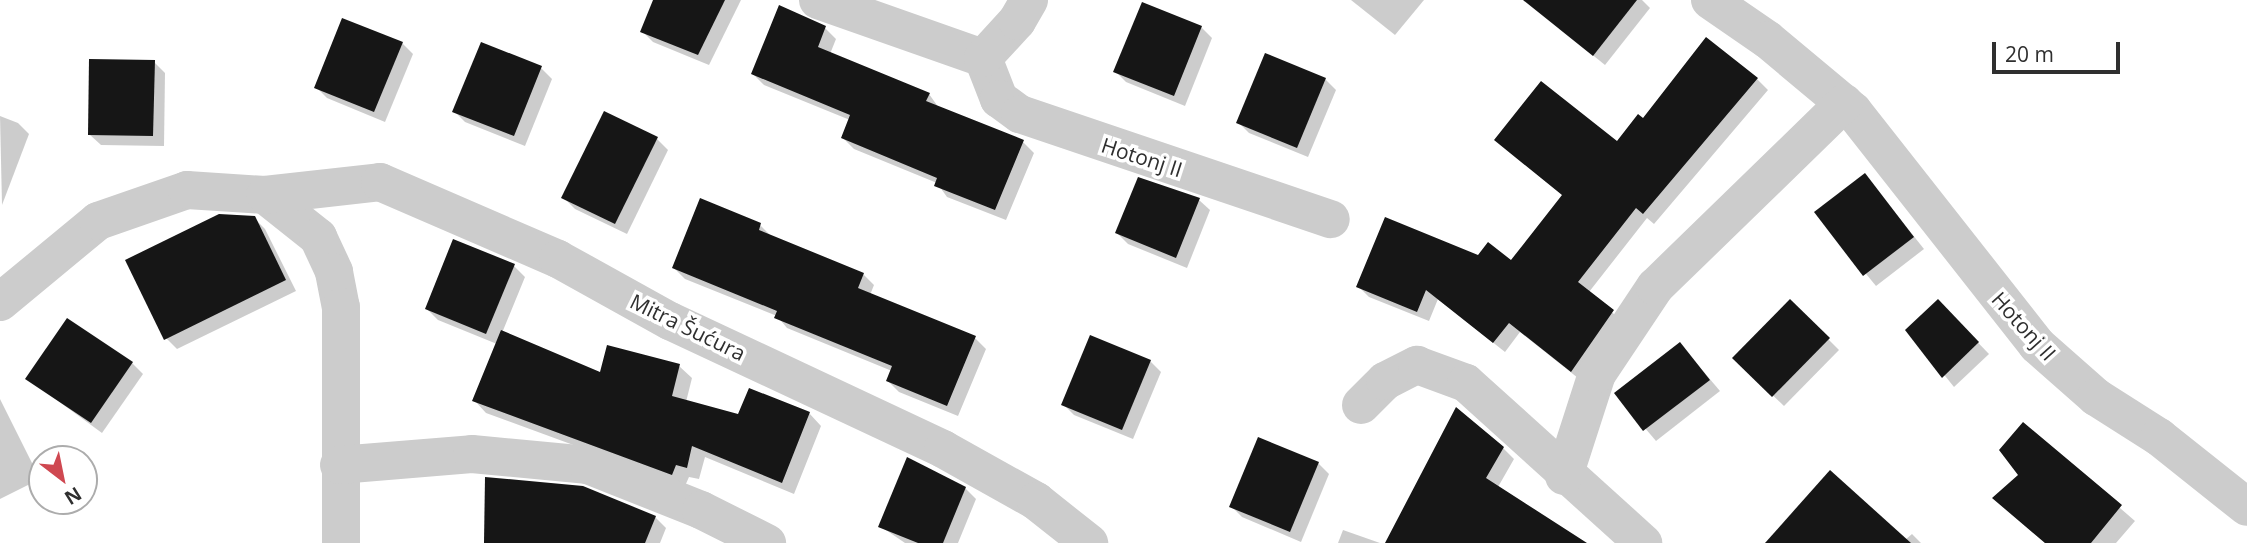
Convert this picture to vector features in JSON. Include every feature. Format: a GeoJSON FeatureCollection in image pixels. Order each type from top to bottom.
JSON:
{"type":"FeatureCollection","features":[{"type":"Feature","properties":{"kind":"street"},"geometry":{"type":"LineString","coordinates":[[818,0],[983,58],[1017,21],[1029,0]]}},
{"type":"Feature","properties":{"kind":"street","name":"Hotonj II"},"geometry":{"type":"LineString","coordinates":[[1710,0],[1768,40],[1844,103],[2037,345],[2095,397],[2160,437],[2247,507]]}},
{"type":"Feature","properties":{"kind":"street","name":"Hotonj II"},"geometry":{"type":"LineString","coordinates":[[983,58],[999,99],[1020,114],[1331,219]]}},
{"type":"Feature","properties":{"kind":"street"},"geometry":{"type":"LineString","coordinates":[[1564,476],[1597,374],[1655,287],[1844,103]]}},
{"type":"Feature","properties":{"kind":"street","name":"Mitra Šućura"},"geometry":{"type":"LineString","coordinates":[[0,302],[98,221],[187,190],[265,195],[380,182],[446,207],[558,259],[670,321],[943,449],[1036,501],[1089,543]]}},
{"type":"Feature","properties":{"kind":"street"},"geometry":{"type":"LineString","coordinates":[[265,195],[318,237],[334,272],[341,307],[341,543]]}},
{"type":"Feature","properties":{"kind":"street"},"geometry":{"type":"LineString","coordinates":[[1361,405],[1385,381],[1417,365],[1466,383],[1564,476],[1643,543]]}},
{"type":"Feature","properties":{"kind":"street"},"geometry":{"type":"LineString","coordinates":[[339,465],[472,454],[588,465],[701,510],[767,543]]}},
{"type":"Feature","properties":{"kind":"building"},"geometry":{"type":"Polygon","coordinates":[[[653,0],[725,0],[698,55],[640,32],[653,0]]]}},
{"type":"Feature","properties":{"kind":"building"},"geometry":{"type":"Polygon","coordinates":[[[1523,0],[1637,0],[1593,56],[1523,0]]]}},
{"type":"Feature","properties":{"kind":"building"},"geometry":{"type":"Polygon","coordinates":[[[1142,2],[1202,26],[1174,96],[1113,72],[1142,2]]]}},
{"type":"Feature","properties":{"kind":"building"},"geometry":{"type":"Polygon","coordinates":[[[779,5],[826,26],[818,47],[930,93],[926,101],[1024,140],[995,210],[934,186],[937,178],[841,138],[850,115],[751,74],[779,5]]]}},
{"type":"Feature","properties":{"kind":"building"},"geometry":{"type":"Polygon","coordinates":[[[342,18],[403,42],[374,112],[314,88],[342,18]]]}},
{"type":"Feature","properties":{"kind":"building"},"geometry":{"type":"Polygon","coordinates":[[[1706,37],[1758,78],[1643,214],[1636,208],[1578,282],[1614,310],[1571,372],[1509,323],[1493,343],[1426,290],[1417,312],[1356,287],[1385,217],[1478,255],[1488,242],[1511,260],[1562,195],[1494,140],[1541,81],[1617,141],[1638,114],[1643,118],[1706,37]]]}},
{"type":"Feature","properties":{"kind":"building"},"geometry":{"type":"Polygon","coordinates":[[[481,42],[542,66],[514,136],[452,112],[481,42]]]}},
{"type":"Feature","properties":{"kind":"building"},"geometry":{"type":"Polygon","coordinates":[[[1265,53],[1326,78],[1297,148],[1236,123],[1265,53]]]}},
{"type":"Feature","properties":{"kind":"building"},"geometry":{"type":"Polygon","coordinates":[[[89,59],[155,60],[153,136],[88,135],[89,59]]]}},
{"type":"Feature","properties":{"kind":"building"},"geometry":{"type":"Polygon","coordinates":[[[604,111],[658,137],[615,224],[561,198],[604,111]]]}},
{"type":"Feature","properties":{"kind":"building"},"geometry":{"type":"Polygon","coordinates":[[[1865,173],[1914,237],[1863,276],[1814,212],[1865,173]]]}},
{"type":"Feature","properties":{"kind":"building"},"geometry":{"type":"Polygon","coordinates":[[[1138,177],[1200,198],[1176,258],[1115,233],[1138,177]]]}},
{"type":"Feature","properties":{"kind":"building"},"geometry":{"type":"Polygon","coordinates":[[[700,198],[761,223],[759,230],[864,273],[858,288],[976,336],[947,406],[886,381],[892,366],[774,318],[777,311],[672,268],[700,198]]]}},
{"type":"Feature","properties":{"kind":"building"},"geometry":{"type":"Polygon","coordinates":[[[219,214],[255,216],[286,280],[164,340],[125,260],[219,214]]]}},
{"type":"Feature","properties":{"kind":"building"},"geometry":{"type":"Polygon","coordinates":[[[453,239],[515,264],[486,334],[425,309],[453,239]]]}},
{"type":"Feature","properties":{"kind":"building"},"geometry":{"type":"Polygon","coordinates":[[[1790,299],[1830,338],[1772,397],[1732,358],[1790,299]]]}},
{"type":"Feature","properties":{"kind":"building"},"geometry":{"type":"Polygon","coordinates":[[[1938,299],[1979,342],[1942,378],[1905,330],[1938,299]]]}},
{"type":"Feature","properties":{"kind":"building"},"geometry":{"type":"Polygon","coordinates":[[[67,318],[133,362],[91,423],[25,379],[67,318]]]}},
{"type":"Feature","properties":{"kind":"building"},"geometry":{"type":"Polygon","coordinates":[[[501,330],[600,372],[607,345],[680,364],[672,396],[738,414],[749,388],[810,412],[782,483],[692,446],[687,468],[676,465],[672,475],[472,401],[501,330]]]}},
{"type":"Feature","properties":{"kind":"building"},"geometry":{"type":"Polygon","coordinates":[[[1090,335],[1151,360],[1122,430],[1061,405],[1090,335]]]}},
{"type":"Feature","properties":{"kind":"building"},"geometry":{"type":"Polygon","coordinates":[[[1680,342],[1710,380],[1643,431],[1614,393],[1680,342]]]}},
{"type":"Feature","properties":{"kind":"building"},"geometry":{"type":"Polygon","coordinates":[[[1456,407],[1504,447],[1486,478],[1587,543],[1385,543],[1456,407]]]}},
{"type":"Feature","properties":{"kind":"building"},"geometry":{"type":"Polygon","coordinates":[[[2023,422],[2122,505],[2091,543],[2045,543],[1992,498],[2018,475],[1999,450],[2023,422]]]}},
{"type":"Feature","properties":{"kind":"building"},"geometry":{"type":"Polygon","coordinates":[[[1258,437],[1319,462],[1290,532],[1229,507],[1258,437]]]}},
{"type":"Feature","properties":{"kind":"building"},"geometry":{"type":"Polygon","coordinates":[[[907,457],[966,487],[943,543],[918,543],[878,527],[907,457]]]}},
{"type":"Feature","properties":{"kind":"building"},"geometry":{"type":"Polygon","coordinates":[[[1830,470],[1911,543],[1765,543],[1830,470]]]}},
{"type":"Feature","properties":{"kind":"building"},"geometry":{"type":"Polygon","coordinates":[[[485,477],[583,486],[656,516],[645,543],[484,543],[485,477]]]}}]}
